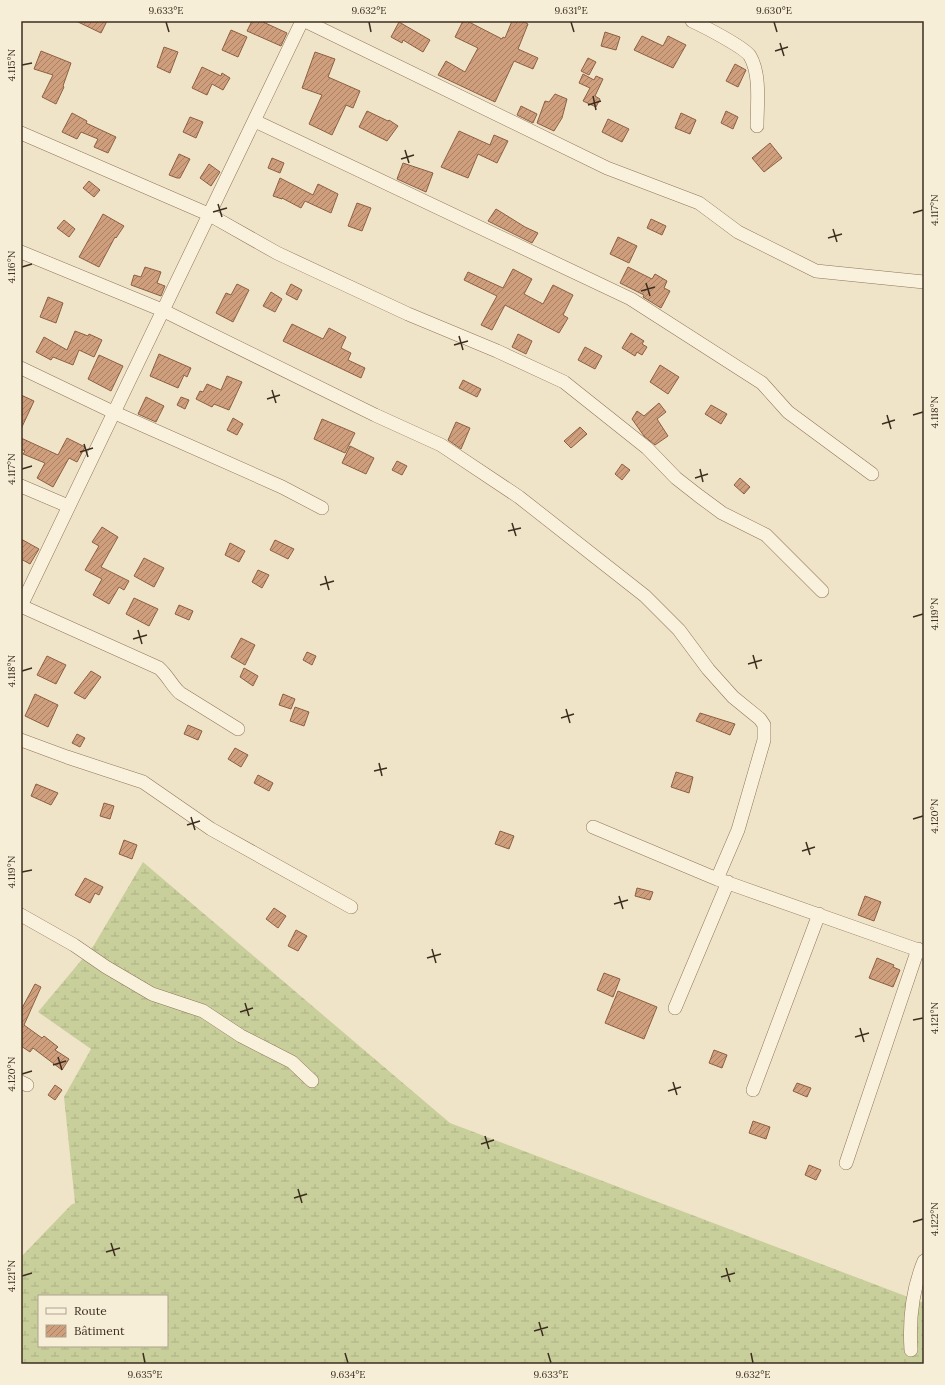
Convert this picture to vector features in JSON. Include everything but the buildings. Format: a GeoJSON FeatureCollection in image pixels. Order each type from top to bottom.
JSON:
{"type":"FeatureCollection","features":[{"type":"Feature","properties":{"kind":"street"},"geometry":{"type":"LineString","coordinates":[[238,729],[180,693],[174,688],[166,674],[159,668],[21,606],[208,214],[303,21],[607,168],[699,203],[738,232],[816,271],[924,282]]}},
{"type":"Feature","properties":{"kind":"street"},"geometry":{"type":"LineString","coordinates":[[700,23],[749,55],[756,71],[757,126]]}},
{"type":"Feature","properties":{"kind":"street"},"geometry":{"type":"LineString","coordinates":[[255,121],[631,299],[762,383],[788,412],[872,474]]}},
{"type":"Feature","properties":{"kind":"street"},"geometry":{"type":"LineString","coordinates":[[21,133],[208,214],[277,253],[408,314],[497,351],[564,382],[646,448],[676,478],[710,505],[722,513],[766,535],[822,591]]}},
{"type":"Feature","properties":{"kind":"street"},"geometry":{"type":"LineString","coordinates":[[21,252],[162,310],[375,415],[441,445],[519,497],[645,596],[679,630],[708,669],[733,697],[760,719],[764,725],[765,731],[738,830],[723,880],[675,1008]]}},
{"type":"Feature","properties":{"kind":"street"},"geometry":{"type":"LineString","coordinates":[[21,368],[113,412],[282,487],[322,508]]}},
{"type":"Feature","properties":{"kind":"street"},"geometry":{"type":"LineString","coordinates":[[21,486],[68,506]]}},
{"type":"Feature","properties":{"kind":"street"},"geometry":{"type":"LineString","coordinates":[[21,740],[143,782],[211,829],[351,907]]}},
{"type":"Feature","properties":{"kind":"street"},"geometry":{"type":"LineString","coordinates":[[593,827],[723,880],[921,950],[846,1163]]}},
{"type":"Feature","properties":{"kind":"street"},"geometry":{"type":"LineString","coordinates":[[753,1090],[819,914]]}},
{"type":"Feature","properties":{"kind":"street"},"geometry":{"type":"LineString","coordinates":[[21,915],[74,945],[106,967],[152,994],[203,1011],[241,1036],[292,1062],[312,1081]]}},
{"type":"Feature","properties":{"kind":"street"},"geometry":{"type":"LineString","coordinates":[[912,1350],[910,1326],[912,1306],[924,1261]]}},
{"type":"Feature","properties":{"kind":"green space"},"geometry":{"type":"Polygon","coordinates":[[[143,862],[450,1123],[924,1303],[924,1364],[21,1364],[21,1257],[71,1205],[75,1203],[64,1097],[91,1049],[38,1012],[94,945],[143,862]]]}}]}
